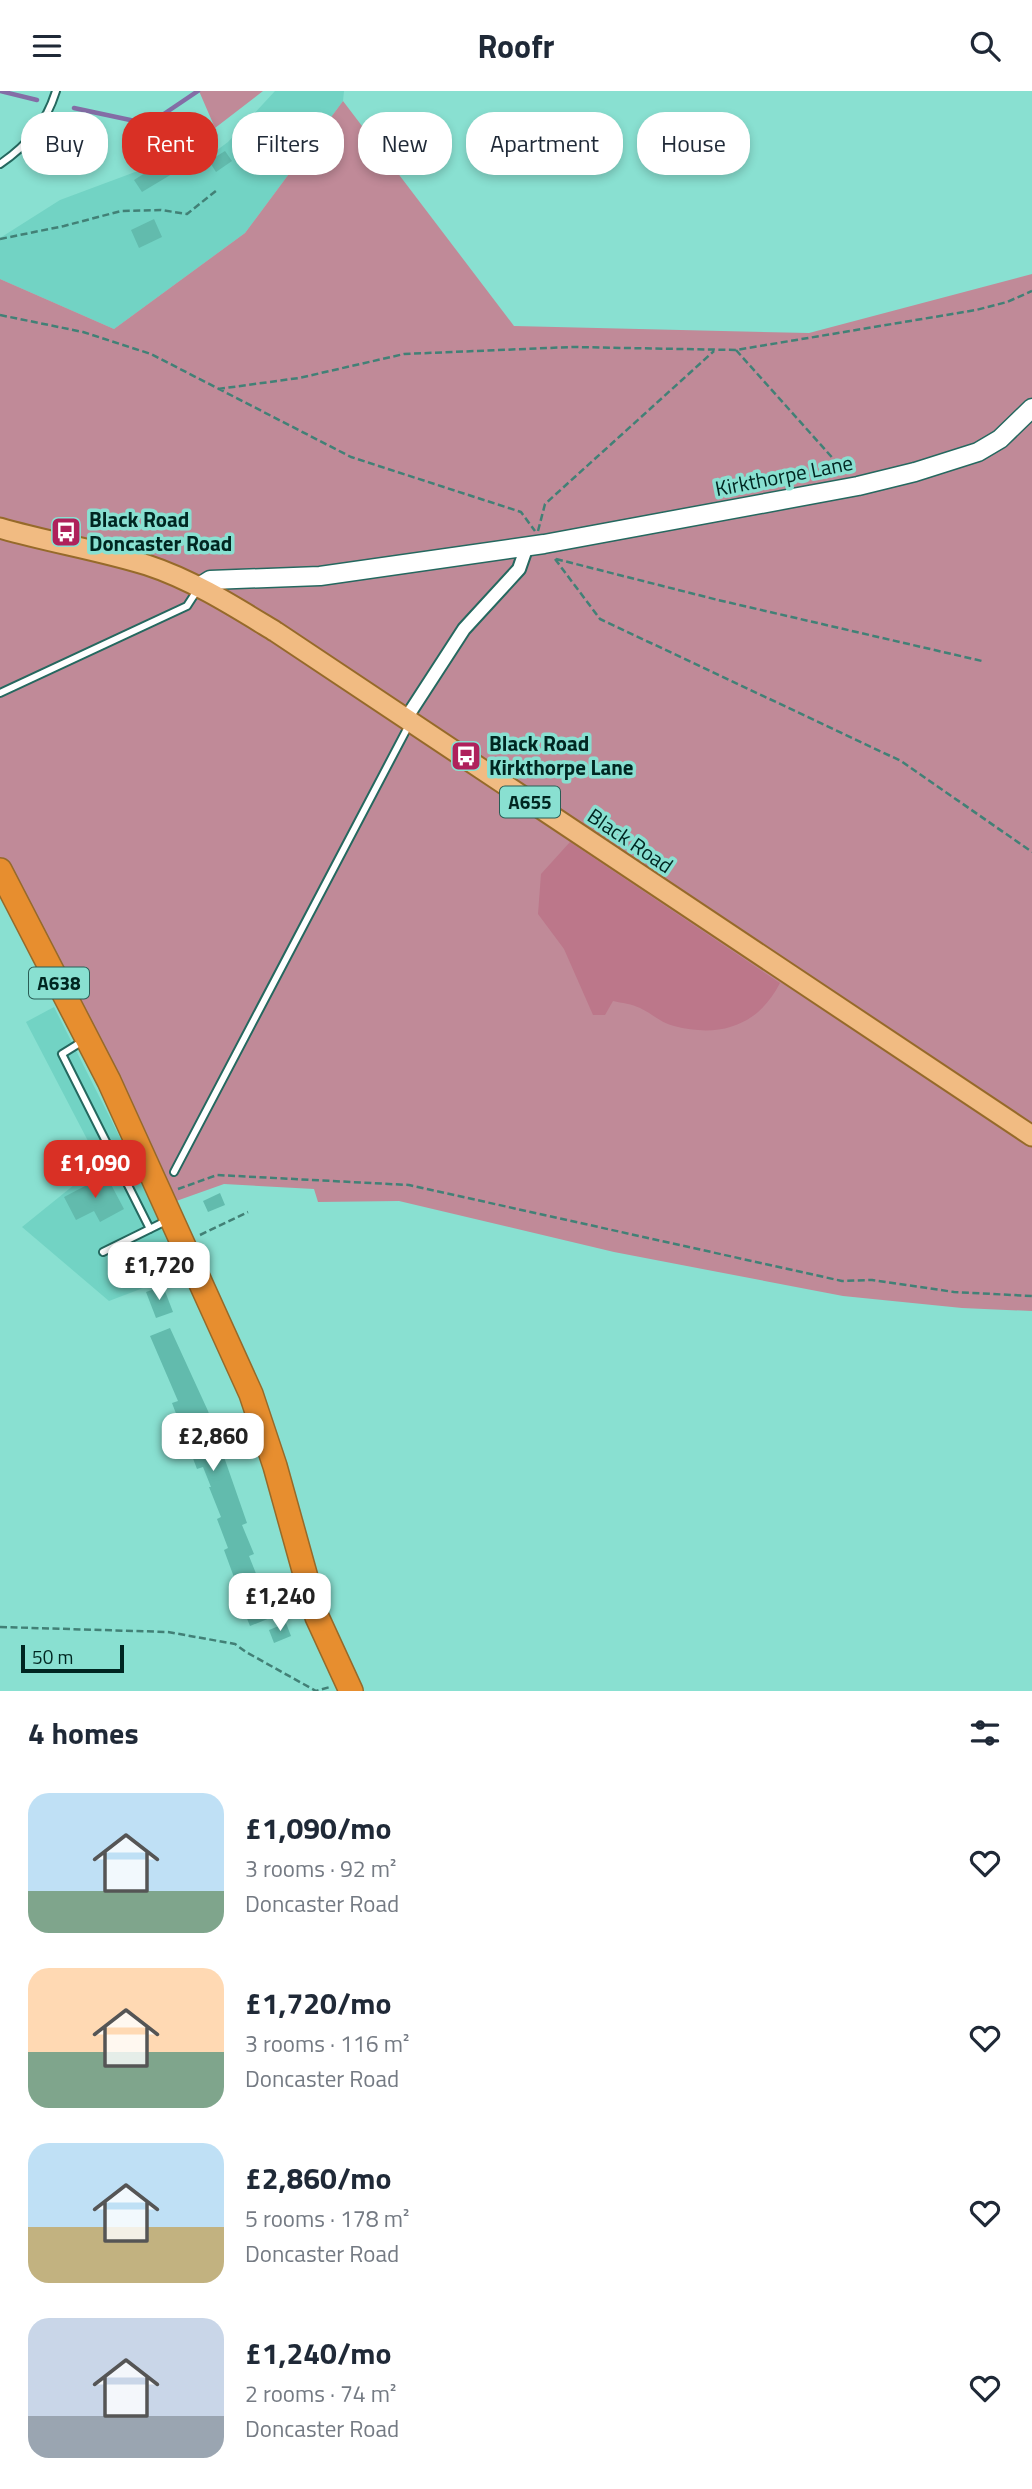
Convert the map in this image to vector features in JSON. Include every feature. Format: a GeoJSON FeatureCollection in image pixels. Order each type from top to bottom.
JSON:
{"type":"FeatureCollection","features":[{"type":"Feature","properties":{"kind":"highway","name":"A638"},"geometry":{"type":"LineString","coordinates":[[2,877],[88,1038],[160,1224],[181,1244],[251,1394],[275,1466],[317,1617],[348,1687]]}},
{"type":"Feature","properties":{"kind":"main road","name":"Black Road"},"geometry":{"type":"LineString","coordinates":[[0,528],[146,565],[199,587],[276,632],[1032,1136]]}},
{"type":"Feature","properties":{"kind":"street","name":"Kirkthorpe Lane"},"geometry":{"type":"LineString","coordinates":[[199,587],[210,580],[320,576],[536,545],[858,486],[978,452],[1000,439],[1032,408]]}},
{"type":"Feature","properties":{"kind":"street"},"geometry":{"type":"LineString","coordinates":[[408,721],[464,629],[520,569],[536,545]]}},
{"type":"Feature","properties":{"kind":"lane"},"geometry":{"type":"LineString","coordinates":[[0,164],[17,153],[49,115],[56,91]]}},
{"type":"Feature","properties":{"kind":"lane"},"geometry":{"type":"LineString","coordinates":[[0,694],[187,606],[199,587]]}},
{"type":"Feature","properties":{"kind":"lane"},"geometry":{"type":"LineString","coordinates":[[174,1172],[408,721]]}},
{"type":"Feature","properties":{"kind":"lane"},"geometry":{"type":"LineString","coordinates":[[103,1252],[160,1224]]}},
{"type":"Feature","properties":{"kind":"path"},"geometry":{"type":"LineString","coordinates":[[0,239],[121,211],[161,210],[187,214],[217,190]]}},
{"type":"Feature","properties":{"kind":"path"},"geometry":{"type":"LineString","coordinates":[[218,389],[299,378],[404,354],[572,347],[736,350],[976,310],[1007,302],[1032,291]]}},
{"type":"Feature","properties":{"kind":"path"},"geometry":{"type":"LineString","coordinates":[[0,315],[83,332],[151,354],[351,457],[521,512],[537,534],[545,504],[716,350]]}},
{"type":"Feature","properties":{"kind":"path"},"geometry":{"type":"LineString","coordinates":[[736,350],[858,486]]}},
{"type":"Feature","properties":{"kind":"path"},"geometry":{"type":"LineString","coordinates":[[536,545],[556,559],[600,619],[901,761],[1032,852]]}},
{"type":"Feature","properties":{"kind":"path"},"geometry":{"type":"LineString","coordinates":[[556,559],[718,600],[982,661]]}},
{"type":"Feature","properties":{"kind":"path"},"geometry":{"type":"LineString","coordinates":[[175,1190],[217,1175],[409,1185],[842,1281],[872,1280],[954,1292],[1032,1296]]}},
{"type":"Feature","properties":{"kind":"path"},"geometry":{"type":"LineString","coordinates":[[181,1244],[248,1212]]}},
{"type":"Feature","properties":{"kind":"path"},"geometry":{"type":"LineString","coordinates":[[0,1627],[168,1632],[235,1644],[316,1691],[348,1687]]}},
{"type":"Feature","properties":{"kind":"shaded area"},"geometry":{"type":"Polygon","coordinates":[[[199,91],[263,91],[236,112],[232,112],[218,126],[218,112],[208,112],[199,91]]]}},
{"type":"Feature","properties":{"kind":"shaded area"},"geometry":{"type":"Polygon","coordinates":[[[275,91],[344,91],[343,101],[335,112],[256,112],[275,91]]]}},
{"type":"Feature","properties":{"kind":"shaded area"},"geometry":{"type":"Polygon","coordinates":[[[343,101],[358,121],[358,175],[399,175],[514,326],[809,333],[1032,274],[1032,1311],[962,1308],[843,1296],[614,1252],[399,1201],[318,1202],[314,1189],[224,1184],[165,1205],[0,870],[0,279],[114,329],[245,233],[288,175],[344,175],[344,112],[335,112],[343,101]]]}},
{"type":"Feature","properties":{"kind":"shaded area"},"geometry":{"type":"Polygon","coordinates":[[[232,138],[232,175],[288,175],[245,233],[114,329],[0,279],[0,238],[60,200],[127,175],[218,175],[218,149],[232,138]]]}},
{"type":"Feature","properties":{"kind":"shaded area"},"geometry":{"type":"Polygon","coordinates":[[[570,842],[780,983],[771,998],[749,1019],[722,1029],[674,1026],[637,1007],[613,1001],[605,1015],[593,1015],[564,949],[538,914],[541,874],[570,842]]]}},
{"type":"Feature","properties":{"kind":"shaded area"},"geometry":{"type":"Polygon","coordinates":[[[54,1007],[147,1191],[193,1269],[109,1301],[22,1227],[100,1164],[26,1022],[54,1007]]]}},
{"type":"Feature","properties":{"kind":"building"},"geometry":{"type":"Polygon","coordinates":[[[225,151],[232,161],[218,171],[218,155],[225,151]]]}},
{"type":"Feature","properties":{"kind":"building"},"geometry":{"type":"Polygon","coordinates":[[[142,175],[170,175],[142,192],[134,180],[142,175]]]}},
{"type":"Feature","properties":{"kind":"building"},"geometry":{"type":"Polygon","coordinates":[[[154,219],[162,237],[139,248],[131,230],[154,219]]]}},
{"type":"Feature","properties":{"kind":"building"},"geometry":{"type":"Polygon","coordinates":[[[106,1175],[124,1209],[100,1222],[94,1211],[76,1220],[64,1197],[106,1175]]]}},
{"type":"Feature","properties":{"kind":"building"},"geometry":{"type":"Polygon","coordinates":[[[220,1193],[225,1205],[208,1212],[203,1201],[220,1193]]]}},
{"type":"Feature","properties":{"kind":"building"},"geometry":{"type":"Polygon","coordinates":[[[163,1286],[173,1312],[156,1318],[146,1292],[163,1286]]]}},
{"type":"Feature","properties":{"kind":"building"},"geometry":{"type":"Polygon","coordinates":[[[170,1328],[208,1411],[247,1523],[242,1525],[254,1554],[249,1556],[261,1586],[257,1587],[270,1618],[250,1626],[232,1581],[235,1580],[224,1550],[228,1548],[217,1519],[221,1517],[211,1487],[203,1467],[197,1469],[172,1403],[178,1401],[150,1336],[170,1328]]]}},
{"type":"Feature","properties":{"kind":"building"},"geometry":{"type":"Polygon","coordinates":[[[286,1623],[291,1636],[274,1643],[269,1630],[286,1623]]]}},
{"type":"Feature","properties":{"kind":"waterway"},"geometry":{"type":"LineString","coordinates":[[0,91],[37,100]]}},
{"type":"Feature","properties":{"kind":"waterway"},"geometry":{"type":"LineString","coordinates":[[74,108],[149,124],[198,91]]}},
{"type":"Feature","properties":{"kind":"place","name":"Black Road Doncaster Road"},"geometry":{"type":"Point","coordinates":[66,532]}},
{"type":"Feature","properties":{"kind":"place","name":"Black Road Kirkthorpe Lane"},"geometry":{"type":"Point","coordinates":[466,756]}}]}
